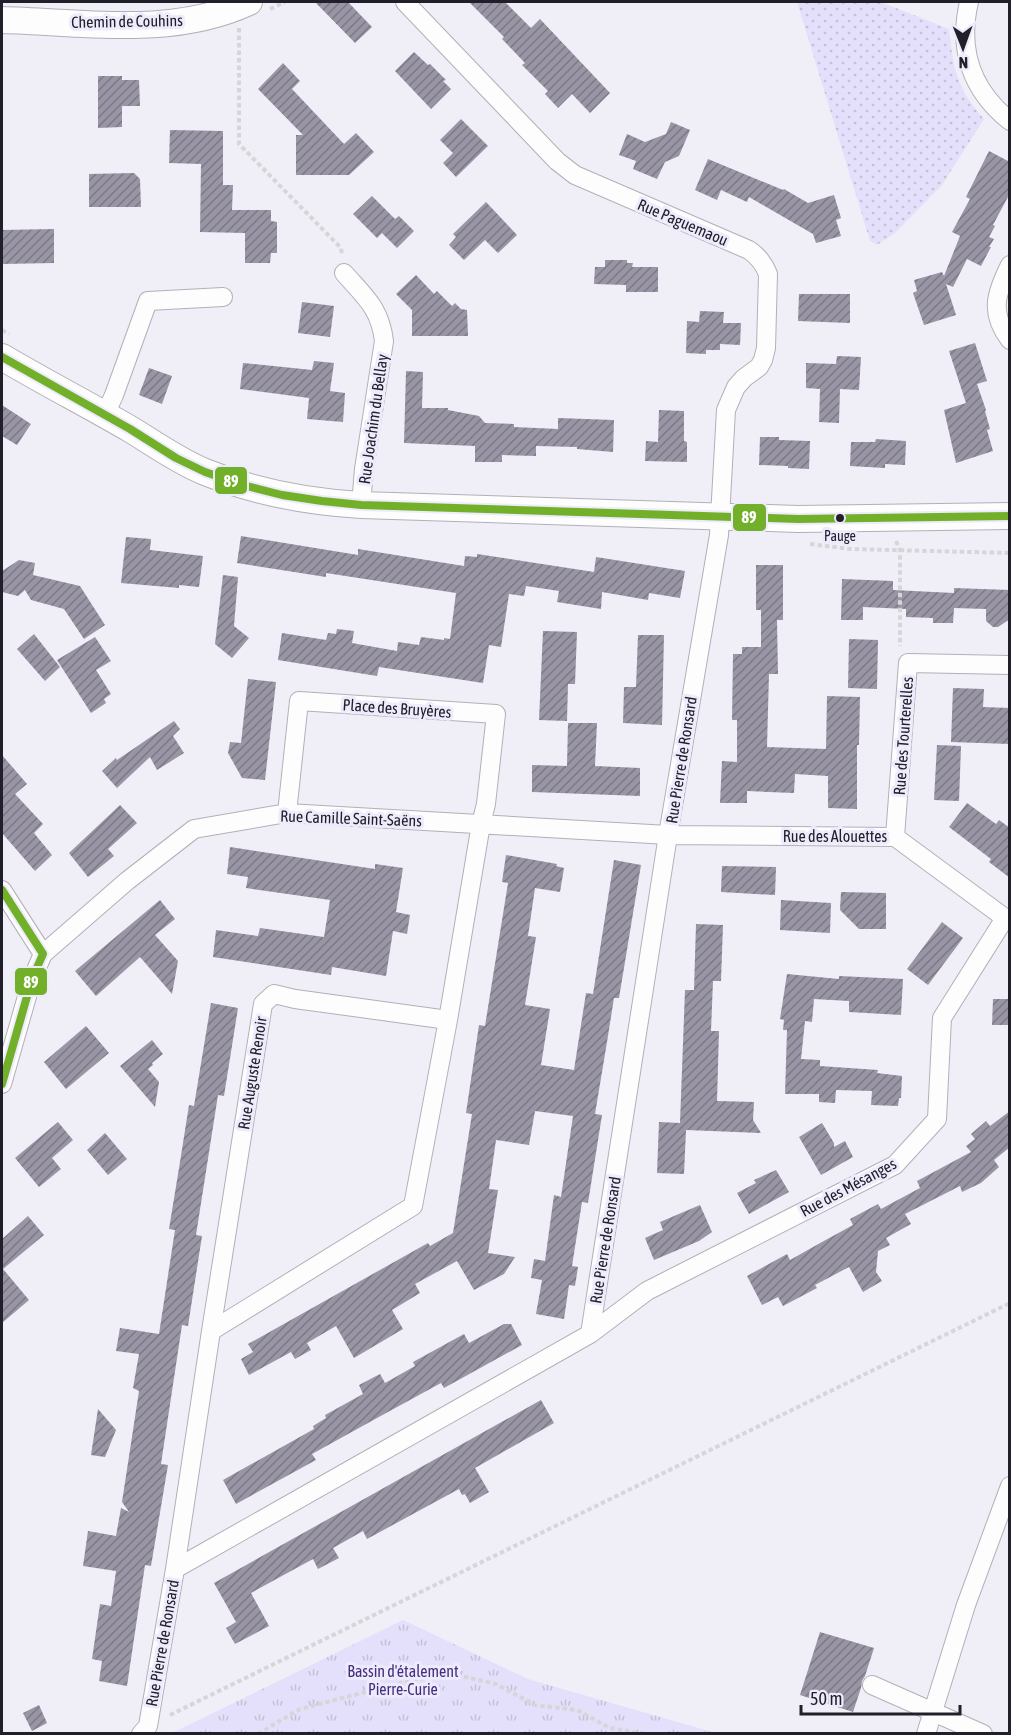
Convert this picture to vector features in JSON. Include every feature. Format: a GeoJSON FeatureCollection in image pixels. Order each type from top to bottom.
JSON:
{"type":"FeatureCollection","features":[{"type":"Feature","properties":{"kind":"street","name":"Rue Paguemaou"},"geometry":{"type":"LineString","coordinates":[[405,2],[557,161],[575,175],[749,250],[765,267],[769,283],[765,355],[759,367],[736,387],[726,410],[720,517]]}},
{"type":"Feature","properties":{"kind":"street"},"geometry":{"type":"LineString","coordinates":[[969,2],[965,35],[972,74],[982,92],[998,112],[1010,121]]}},
{"type":"Feature","properties":{"kind":"street","name":"Chemin de Couhins"},"geometry":{"type":"LineString","coordinates":[[2,20],[125,25],[171,23],[221,13],[244,12]]}},
{"type":"Feature","properties":{"kind":"street"},"geometry":{"type":"LineString","coordinates":[[1010,266],[999,287],[996,304],[999,320],[1010,340]]}},
{"type":"Feature","properties":{"kind":"street","name":"Rue Joachim du Bellay"},"geometry":{"type":"LineString","coordinates":[[344,273],[376,310],[381,321],[384,341],[364,469],[362,505]]}},
{"type":"Feature","properties":{"kind":"street"},"geometry":{"type":"LineString","coordinates":[[105,415],[148,301],[223,297]]}},
{"type":"Feature","properties":{"kind":"street"},"geometry":{"type":"LineString","coordinates":[[6,347],[105,415],[178,459],[227,480],[287,496],[337,504],[720,517],[798,519],[1010,516]]}},
{"type":"Feature","properties":{"kind":"street","name":"Rue Pierre de Ronsard"},"geometry":{"type":"LineString","coordinates":[[144,1730],[175,1569],[590,1334],[668,835],[719,535],[720,517]]}},
{"type":"Feature","properties":{"kind":"street","name":"Rue des Tourterelles"},"geometry":{"type":"LineString","coordinates":[[895,837],[909,663],[1010,665]]}},
{"type":"Feature","properties":{"kind":"street","name":"Place des Bruyères"},"geometry":{"type":"LineString","coordinates":[[287,813],[299,701],[496,714],[486,804],[481,825]]}},
{"type":"Feature","properties":{"kind":"street","name":"Rue Camille Saint-Saëns"},"geometry":{"type":"LineString","coordinates":[[43,954],[127,881],[194,830],[287,813],[668,835]]}},
{"type":"Feature","properties":{"kind":"street"},"geometry":{"type":"LineString","coordinates":[[212,1331],[413,1206],[481,825]]}},
{"type":"Feature","properties":{"kind":"street","name":"Rue des Alouettes"},"geometry":{"type":"LineString","coordinates":[[668,835],[895,837],[1007,918]]}},
{"type":"Feature","properties":{"kind":"street"},"geometry":{"type":"LineString","coordinates":[[2,890],[43,954],[6,1054],[2,1084]]}},
{"type":"Feature","properties":{"kind":"street","name":"Rue des Mésanges"},"geometry":{"type":"LineString","coordinates":[[590,1334],[647,1291],[894,1166],[937,1119],[942,1018],[1007,918]]}},
{"type":"Feature","properties":{"kind":"street","name":"Rue Auguste Renoir"},"geometry":{"type":"LineString","coordinates":[[175,1569],[263,1004],[274,993],[295,999],[448,1020]]}},
{"type":"Feature","properties":{"kind":"street"},"geometry":{"type":"LineString","coordinates":[[926,1734],[966,1605],[1010,1486]]}},
{"type":"Feature","properties":{"kind":"street"},"geometry":{"type":"LineString","coordinates":[[872,1685],[984,1734]]}},
{"type":"Feature","properties":{"kind":"path"},"geometry":{"type":"LineString","coordinates":[[244,12],[239,144],[341,248],[344,273]]}},
{"type":"Feature","properties":{"kind":"path"},"geometry":{"type":"LineString","coordinates":[[2,330],[6,347]]}},
{"type":"Feature","properties":{"kind":"path"},"geometry":{"type":"LineString","coordinates":[[885,518],[900,549],[900,645],[909,663]]}},
{"type":"Feature","properties":{"kind":"path"},"geometry":{"type":"LineString","coordinates":[[900,549],[1010,553]]}},
{"type":"Feature","properties":{"kind":"path"},"geometry":{"type":"LineString","coordinates":[[144,1730],[1010,1304]]}},
{"type":"Feature","properties":{"kind":"path"},"geometry":{"type":"LineString","coordinates":[[258,1734],[300,1709],[448,1673],[496,1684],[535,1705],[577,1710],[610,1728],[645,1734]]}},
{"type":"Feature","properties":{"kind":"green space"},"geometry":{"type":"Polygon","coordinates":[[[797,2],[881,2],[949,29],[952,55],[962,88],[984,119],[942,185],[895,233],[877,245],[870,241],[797,2]]]}},
{"type":"Feature","properties":{"kind":"green space","name":"Bassin d'étalement Pierre-Curie"},"geometry":{"type":"Polygon","coordinates":[[[403,1620],[528,1679],[716,1733],[172,1733],[403,1620]]]}},
{"type":"Feature","properties":{"kind":"building"},"geometry":{"type":"Polygon","coordinates":[[[315,2],[348,2],[372,27],[355,43],[315,2]]]}},
{"type":"Feature","properties":{"kind":"building"},"geometry":{"type":"Polygon","coordinates":[[[469,2],[505,2],[531,28],[540,19],[610,93],[590,113],[572,94],[558,108],[545,94],[548,91],[522,65],[525,63],[502,39],[504,37],[469,2]]]}},
{"type":"Feature","properties":{"kind":"building"},"geometry":{"type":"Polygon","coordinates":[[[414,52],[446,80],[443,81],[451,89],[431,109],[395,71],[414,52]]]}},
{"type":"Feature","properties":{"kind":"building"},"geometry":{"type":"Polygon","coordinates":[[[283,63],[300,81],[292,89],[344,144],[356,133],[374,152],[349,175],[296,175],[296,135],[303,135],[258,89],[283,63]]]}},
{"type":"Feature","properties":{"kind":"building"},"geometry":{"type":"Polygon","coordinates":[[[98,76],[122,76],[122,80],[139,80],[140,106],[122,106],[122,127],[98,128],[98,76]]]}},
{"type":"Feature","properties":{"kind":"building"},"geometry":{"type":"Polygon","coordinates":[[[461,119],[488,146],[456,177],[443,163],[453,153],[440,140],[461,119]]]}},
{"type":"Feature","properties":{"kind":"building"},"geometry":{"type":"Polygon","coordinates":[[[671,122],[690,130],[679,156],[665,162],[657,179],[633,169],[636,161],[619,155],[627,134],[645,142],[666,134],[671,122]]]}},
{"type":"Feature","properties":{"kind":"building"},"geometry":{"type":"Polygon","coordinates":[[[170,130],[223,131],[223,185],[233,185],[232,210],[271,210],[271,221],[277,222],[277,253],[271,253],[270,263],[245,263],[245,233],[200,232],[201,164],[169,163],[170,130]]]}},
{"type":"Feature","properties":{"kind":"building"},"geometry":{"type":"Polygon","coordinates":[[[989,151],[1010,162],[1010,193],[993,225],[995,226],[989,237],[994,239],[981,266],[967,259],[953,287],[946,284],[956,315],[924,325],[913,293],[917,291],[914,280],[942,272],[944,276],[960,236],[952,232],[970,199],[966,197],[989,151]]]}},
{"type":"Feature","properties":{"kind":"building"},"geometry":{"type":"Polygon","coordinates":[[[708,159],[784,189],[808,203],[834,195],[841,218],[836,220],[841,236],[816,243],[813,234],[749,197],[747,202],[721,190],[717,200],[695,190],[708,159]]]}},
{"type":"Feature","properties":{"kind":"building"},"geometry":{"type":"Polygon","coordinates":[[[134,173],[140,179],[141,207],[89,207],[89,174],[134,173]]]}},
{"type":"Feature","properties":{"kind":"building"},"geometry":{"type":"Polygon","coordinates":[[[372,196],[395,219],[399,216],[414,231],[397,248],[382,233],[377,238],[353,214],[372,196]]]}},
{"type":"Feature","properties":{"kind":"building"},"geometry":{"type":"Polygon","coordinates":[[[486,202],[517,235],[498,253],[485,240],[464,260],[449,245],[456,237],[453,234],[486,202]]]}},
{"type":"Feature","properties":{"kind":"building"},"geometry":{"type":"Polygon","coordinates":[[[54,229],[54,263],[2,264],[2,230],[54,229]]]}},
{"type":"Feature","properties":{"kind":"building"},"geometry":{"type":"Polygon","coordinates":[[[605,260],[627,260],[627,263],[633,263],[632,267],[658,267],[658,292],[626,292],[626,285],[594,284],[595,267],[605,267],[605,260]]]}},
{"type":"Feature","properties":{"kind":"building"},"geometry":{"type":"Polygon","coordinates":[[[416,275],[434,294],[437,291],[452,306],[455,303],[461,309],[467,310],[468,336],[412,336],[412,310],[396,294],[416,275]]]}},
{"type":"Feature","properties":{"kind":"building"},"geometry":{"type":"Polygon","coordinates":[[[799,294],[850,294],[850,323],[798,321],[799,294]]]}},
{"type":"Feature","properties":{"kind":"building"},"geometry":{"type":"Polygon","coordinates":[[[302,302],[334,306],[330,337],[298,333],[302,302]]]}},
{"type":"Feature","properties":{"kind":"building"},"geometry":{"type":"Polygon","coordinates":[[[700,311],[724,312],[723,323],[741,323],[740,345],[720,344],[720,350],[706,350],[706,354],[686,353],[687,321],[699,322],[700,311]]]}},
{"type":"Feature","properties":{"kind":"building"},"geometry":{"type":"Polygon","coordinates":[[[975,343],[987,381],[977,384],[986,410],[990,429],[987,430],[993,451],[956,463],[944,410],[966,403],[949,351],[975,343]]]}},
{"type":"Feature","properties":{"kind":"building"},"geometry":{"type":"Polygon","coordinates":[[[837,356],[861,357],[859,390],[840,389],[839,423],[819,422],[820,389],[806,388],[806,363],[836,364],[837,356]]]}},
{"type":"Feature","properties":{"kind":"building"},"geometry":{"type":"Polygon","coordinates":[[[314,361],[334,363],[330,391],[345,393],[343,422],[307,419],[309,398],[240,389],[243,363],[312,370],[314,361]]]}},
{"type":"Feature","properties":{"kind":"building"},"geometry":{"type":"Polygon","coordinates":[[[149,368],[172,376],[162,404],[139,395],[149,368]]]}},
{"type":"Feature","properties":{"kind":"building"},"geometry":{"type":"Polygon","coordinates":[[[406,371],[423,372],[422,408],[448,408],[448,410],[479,416],[485,423],[558,429],[558,418],[614,420],[613,452],[577,449],[577,447],[536,446],[536,456],[502,455],[502,462],[475,462],[475,446],[404,443],[406,371]]]}},
{"type":"Feature","properties":{"kind":"building"},"geometry":{"type":"Polygon","coordinates":[[[2,405],[31,424],[17,445],[2,436],[2,405]]]}},
{"type":"Feature","properties":{"kind":"building"},"geometry":{"type":"Polygon","coordinates":[[[659,410],[684,411],[687,462],[645,461],[646,441],[658,442],[659,410]]]}},
{"type":"Feature","properties":{"kind":"building"},"geometry":{"type":"Polygon","coordinates":[[[760,437],[810,441],[809,469],[759,465],[760,437]]]}},
{"type":"Feature","properties":{"kind":"building"},"geometry":{"type":"Polygon","coordinates":[[[876,439],[906,441],[905,465],[885,464],[885,468],[850,466],[851,442],[875,442],[876,439]]]}},
{"type":"Feature","properties":{"kind":"building"},"geometry":{"type":"Polygon","coordinates":[[[241,536],[358,555],[358,549],[464,566],[465,556],[477,557],[477,554],[594,572],[596,557],[685,571],[680,598],[649,593],[648,600],[602,592],[601,609],[557,602],[559,591],[526,586],[524,596],[509,594],[501,647],[489,645],[483,683],[379,667],[377,676],[278,660],[282,633],[326,640],[328,633],[336,634],[337,629],[354,631],[352,643],[397,651],[398,642],[419,645],[421,637],[450,639],[456,593],[326,573],[326,577],[237,563],[241,536]]]}},
{"type":"Feature","properties":{"kind":"building"},"geometry":{"type":"Polygon","coordinates":[[[126,537],[151,539],[150,550],[203,556],[199,587],[179,585],[179,588],[121,583],[126,537]]]}},
{"type":"Feature","properties":{"kind":"building"},"geometry":{"type":"Polygon","coordinates":[[[19,560],[35,563],[33,575],[80,586],[105,625],[84,639],[64,609],[31,600],[25,590],[18,596],[2,592],[2,571],[19,560]]]}},
{"type":"Feature","properties":{"kind":"building"},"geometry":{"type":"Polygon","coordinates":[[[756,565],[783,565],[783,620],[777,620],[778,674],[769,674],[767,747],[826,749],[827,696],[860,697],[857,809],[828,808],[828,776],[795,774],[794,793],[747,791],[747,803],[720,803],[722,761],[737,762],[737,720],[732,720],[733,654],[742,654],[742,647],[761,647],[761,610],[756,610],[756,565]]]}},
{"type":"Feature","properties":{"kind":"building"},"geometry":{"type":"Polygon","coordinates":[[[223,575],[238,577],[234,626],[249,638],[232,658],[215,644],[223,575]]]}},
{"type":"Feature","properties":{"kind":"building"},"geometry":{"type":"Polygon","coordinates":[[[842,579],[893,581],[893,590],[954,593],[954,588],[1010,590],[1010,619],[998,627],[993,627],[986,621],[986,609],[954,608],[953,623],[933,623],[933,618],[906,617],[906,609],[863,607],[863,620],[841,620],[842,579]]]}},
{"type":"Feature","properties":{"kind":"building"},"geometry":{"type":"Polygon","coordinates":[[[543,631],[577,632],[575,684],[568,684],[567,721],[539,720],[543,631]]]}},
{"type":"Feature","properties":{"kind":"building"},"geometry":{"type":"Polygon","coordinates":[[[34,634],[60,667],[45,681],[17,649],[34,634]]]}},
{"type":"Feature","properties":{"kind":"building"},"geometry":{"type":"Polygon","coordinates":[[[638,635],[664,635],[662,725],[623,723],[624,687],[636,687],[638,635]]]}},
{"type":"Feature","properties":{"kind":"building"},"geometry":{"type":"Polygon","coordinates":[[[95,637],[111,661],[96,670],[111,694],[104,699],[106,703],[91,713],[57,660],[95,637]]]}},
{"type":"Feature","properties":{"kind":"building"},"geometry":{"type":"Polygon","coordinates":[[[849,639],[878,640],[877,689],[848,688],[849,639]]]}},
{"type":"Feature","properties":{"kind":"building"},"geometry":{"type":"Polygon","coordinates":[[[248,679],[276,682],[265,780],[242,778],[228,753],[230,742],[241,743],[248,679]]]}},
{"type":"Feature","properties":{"kind":"building"},"geometry":{"type":"Polygon","coordinates":[[[953,688],[984,689],[983,707],[1010,708],[1010,744],[951,742],[953,688]]]}},
{"type":"Feature","properties":{"kind":"building"},"geometry":{"type":"Polygon","coordinates":[[[174,721],[180,729],[173,736],[184,753],[157,770],[150,757],[117,788],[102,771],[116,758],[117,760],[174,721]]]}},
{"type":"Feature","properties":{"kind":"building"},"geometry":{"type":"Polygon","coordinates":[[[568,723],[597,723],[595,766],[640,768],[640,796],[532,792],[532,765],[567,766],[568,723]]]}},
{"type":"Feature","properties":{"kind":"building"},"geometry":{"type":"Polygon","coordinates":[[[937,745],[961,746],[959,801],[934,800],[937,745]]]}},
{"type":"Feature","properties":{"kind":"building"},"geometry":{"type":"Polygon","coordinates":[[[2,755],[27,784],[15,794],[43,824],[34,833],[52,855],[35,871],[2,833],[2,755]]]}},
{"type":"Feature","properties":{"kind":"building"},"geometry":{"type":"Polygon","coordinates":[[[967,803],[996,824],[999,820],[1010,828],[1010,878],[989,862],[991,859],[949,827],[967,803]]]}},
{"type":"Feature","properties":{"kind":"building"},"geometry":{"type":"Polygon","coordinates":[[[120,805],[137,823],[108,849],[114,856],[88,877],[69,853],[120,805]]]}},
{"type":"Feature","properties":{"kind":"building"},"geometry":{"type":"Polygon","coordinates":[[[230,847],[375,869],[375,864],[403,868],[396,912],[410,915],[407,934],[393,931],[386,976],[332,967],[331,975],[213,957],[216,930],[258,936],[260,928],[324,937],[330,900],[246,888],[248,877],[227,874],[230,847]]]}},
{"type":"Feature","properties":{"kind":"building"},"geometry":{"type":"Polygon","coordinates":[[[506,855],[557,864],[556,866],[564,868],[560,892],[535,888],[528,936],[536,937],[525,1005],[550,1009],[541,1065],[574,1070],[586,993],[593,994],[614,860],[641,865],[619,998],[614,998],[595,1114],[602,1115],[588,1203],[582,1202],[572,1266],[578,1267],[575,1286],[569,1285],[564,1319],[536,1314],[542,1280],[531,1278],[534,1259],[545,1261],[554,1195],[561,1197],[573,1116],[535,1111],[529,1145],[496,1140],[489,1189],[498,1190],[488,1253],[515,1257],[504,1274],[474,1290],[457,1261],[415,1284],[420,1293],[392,1310],[403,1329],[354,1358],[336,1326],[307,1343],[311,1350],[295,1359],[291,1352],[249,1375],[241,1359],[253,1352],[248,1344],[428,1243],[430,1246],[453,1233],[472,1114],[466,1113],[479,1025],[485,1026],[508,883],[502,882],[506,855]]]}},
{"type":"Feature","properties":{"kind":"building"},"geometry":{"type":"Polygon","coordinates":[[[722,866],[776,867],[775,895],[721,892],[722,866]]]}},
{"type":"Feature","properties":{"kind":"building"},"geometry":{"type":"Polygon","coordinates":[[[841,892],[886,893],[886,929],[859,929],[840,910],[841,892]]]}},
{"type":"Feature","properties":{"kind":"building"},"geometry":{"type":"Polygon","coordinates":[[[160,900],[175,919],[155,935],[178,961],[172,994],[140,957],[96,996],[75,971],[160,900]]]}},
{"type":"Feature","properties":{"kind":"building"},"geometry":{"type":"Polygon","coordinates":[[[781,900],[831,903],[830,933],[780,930],[781,900]]]}},
{"type":"Feature","properties":{"kind":"building"},"geometry":{"type":"Polygon","coordinates":[[[942,922],[963,938],[928,985],[907,969],[942,922]]]}},
{"type":"Feature","properties":{"kind":"building"},"geometry":{"type":"Polygon","coordinates":[[[696,924],[723,925],[721,981],[713,981],[711,1031],[719,1031],[717,1101],[754,1102],[753,1120],[761,1133],[686,1130],[684,1174],[657,1173],[659,1122],[680,1123],[685,990],[694,990],[696,924]]]}},
{"type":"Feature","properties":{"kind":"building"},"geometry":{"type":"Polygon","coordinates":[[[787,974],[839,979],[839,976],[903,979],[901,1015],[849,1012],[849,1001],[814,999],[812,1022],[805,1021],[801,1059],[820,1060],[820,1066],[878,1070],[877,1073],[902,1076],[901,1098],[899,1098],[898,1106],[871,1105],[872,1091],[836,1090],[835,1103],[819,1102],[819,1094],[785,1094],[787,1030],[783,1030],[784,1020],[780,1019],[787,974]]]}},
{"type":"Feature","properties":{"kind":"building"},"geometry":{"type":"Polygon","coordinates":[[[993,999],[1010,999],[1010,1025],[992,1025],[993,999]]]}},
{"type":"Feature","properties":{"kind":"building"},"geometry":{"type":"Polygon","coordinates":[[[211,1003],[238,1008],[224,1096],[218,1095],[196,1235],[202,1236],[188,1326],[182,1325],[161,1464],[168,1465],[151,1566],[145,1565],[127,1686],[99,1681],[102,1661],[92,1659],[100,1604],[111,1606],[116,1571],[83,1566],[88,1531],[116,1536],[121,1508],[129,1512],[122,1502],[139,1391],[133,1388],[139,1354],[116,1351],[120,1328],[159,1334],[175,1230],[169,1229],[189,1105],[194,1106],[211,1003]]]}},
{"type":"Feature","properties":{"kind":"building"},"geometry":{"type":"Polygon","coordinates":[[[86,1026],[109,1053],[66,1089],[44,1062],[86,1026]]]}},
{"type":"Feature","properties":{"kind":"building"},"geometry":{"type":"Polygon","coordinates":[[[152,1040],[163,1054],[148,1069],[159,1082],[155,1107],[120,1066],[152,1040]]]}},
{"type":"Feature","properties":{"kind":"building"},"geometry":{"type":"Polygon","coordinates":[[[1010,1111],[1010,1147],[994,1160],[999,1167],[981,1183],[962,1192],[960,1186],[905,1214],[911,1224],[886,1238],[890,1245],[878,1251],[876,1272],[882,1281],[863,1292],[849,1267],[815,1285],[817,1288],[783,1306],[778,1297],[762,1305],[747,1276],[787,1254],[790,1260],[853,1225],[850,1219],[878,1204],[881,1209],[920,1188],[917,1181],[971,1152],[966,1146],[975,1139],[971,1134],[986,1121],[990,1126],[1010,1111]]]}},
{"type":"Feature","properties":{"kind":"building"},"geometry":{"type":"Polygon","coordinates":[[[58,1122],[73,1140],[52,1158],[61,1169],[39,1187],[15,1158],[58,1122]]]}},
{"type":"Feature","properties":{"kind":"building"},"geometry":{"type":"Polygon","coordinates":[[[822,1123],[834,1147],[845,1141],[853,1157],[821,1175],[799,1137],[822,1123]]]}},
{"type":"Feature","properties":{"kind":"building"},"geometry":{"type":"Polygon","coordinates":[[[105,1133],[127,1159],[108,1175],[87,1150],[105,1133]]]}},
{"type":"Feature","properties":{"kind":"building"},"geometry":{"type":"Polygon","coordinates":[[[776,1170],[789,1192],[749,1214],[737,1193],[756,1183],[754,1180],[776,1170]]]}},
{"type":"Feature","properties":{"kind":"building"},"geometry":{"type":"Polygon","coordinates":[[[700,1205],[712,1232],[699,1241],[654,1260],[645,1238],[663,1230],[660,1222],[700,1205]]]}},
{"type":"Feature","properties":{"kind":"building"},"geometry":{"type":"Polygon","coordinates":[[[28,1216],[44,1235],[3,1269],[29,1300],[2,1323],[2,1239],[28,1216]]]}},
{"type":"Feature","properties":{"kind":"building"},"geometry":{"type":"Polygon","coordinates":[[[504,1324],[511,1324],[522,1345],[444,1388],[441,1383],[312,1454],[316,1460],[236,1504],[223,1480],[314,1429],[313,1426],[326,1418],[325,1415],[363,1394],[359,1385],[380,1374],[385,1383],[415,1366],[413,1362],[464,1334],[469,1343],[504,1324]]]}},
{"type":"Feature","properties":{"kind":"building"},"geometry":{"type":"Polygon","coordinates":[[[541,1400],[554,1423],[475,1468],[489,1492],[470,1503],[459,1489],[367,1539],[363,1531],[333,1548],[339,1558],[318,1569],[313,1559],[251,1593],[269,1626],[235,1644],[226,1628],[236,1622],[214,1583],[541,1400]]]}},
{"type":"Feature","properties":{"kind":"building"},"geometry":{"type":"Polygon","coordinates":[[[98,1409],[116,1430],[105,1457],[91,1455],[98,1409]]]}},
{"type":"Feature","properties":{"kind":"building"},"geometry":{"type":"Polygon","coordinates":[[[820,1632],[874,1648],[853,1712],[800,1695],[820,1632]]]}},
{"type":"Feature","properties":{"kind":"building"},"geometry":{"type":"Polygon","coordinates":[[[39,1705],[47,1723],[32,1731],[23,1713],[39,1705]]]}},
{"type":"Feature","properties":{"kind":"transit line","name":"89"},"geometry":{"type":"LineString","coordinates":[[2,357],[130,429],[176,458],[205,472],[282,495],[361,505],[798,519],[1010,516]]}},
{"type":"Feature","properties":{"kind":"transit line","name":"89"},"geometry":{"type":"LineString","coordinates":[[2,890],[43,954],[32,979],[2,1084]]}},
{"type":"Feature","properties":{"kind":"place","name":"Pauge"},"geometry":{"type":"Point","coordinates":[840,518]}}]}
